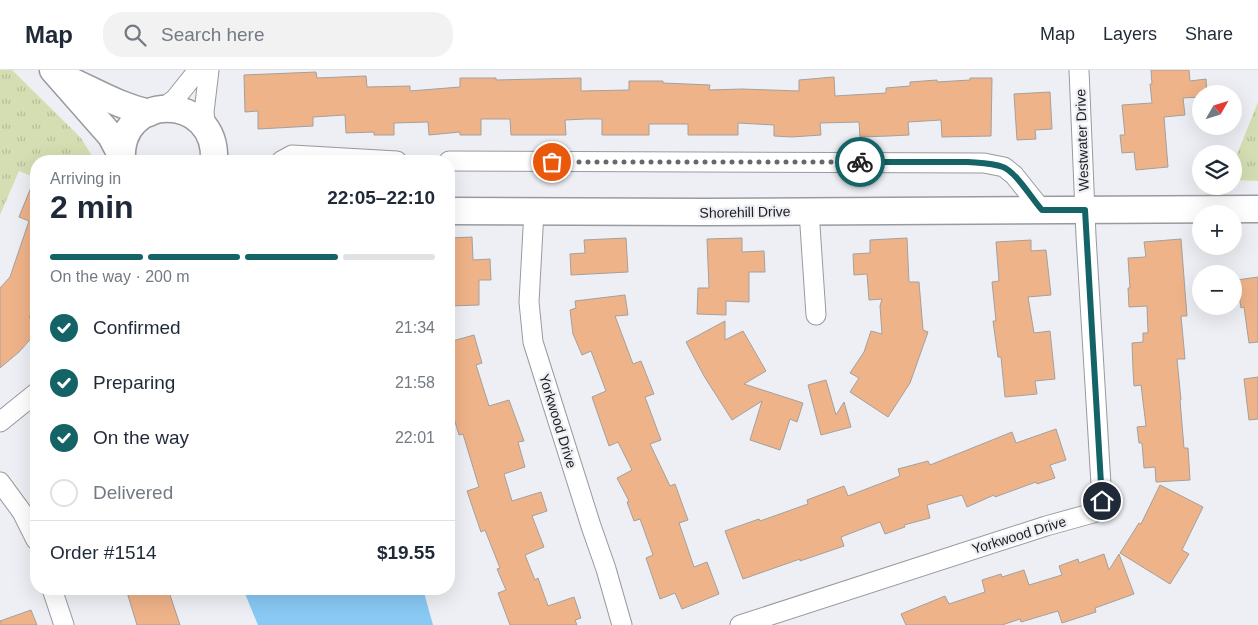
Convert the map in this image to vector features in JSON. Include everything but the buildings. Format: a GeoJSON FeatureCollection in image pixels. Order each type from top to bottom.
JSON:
{"type":"FeatureCollection","features":[{"type":"Feature","properties":{"kind":"street"},"geometry":{"type":"LineString","coordinates":[[121,155],[124,138],[135,122],[175,99],[198,70]]}},
{"type":"Feature","properties":{"kind":"street"},"geometry":{"type":"LineString","coordinates":[[209,70],[204,112],[216,149]]}},
{"type":"Feature","properties":{"kind":"street","name":"Westwater Drive"},"geometry":{"type":"LineString","coordinates":[[1079,70],[1085,210]]}},
{"type":"Feature","properties":{"kind":"street"},"geometry":{"type":"LineString","coordinates":[[56,73],[130,109],[180,110],[193,116],[216,149]]}},
{"type":"Feature","properties":{"kind":"street"},"geometry":{"type":"LineString","coordinates":[[56,73],[111,136],[120,155]]}},
{"type":"Feature","properties":{"kind":"street"},"geometry":{"type":"LineString","coordinates":[[455,161],[984,163],[1004,167],[1014,175],[1042,210]]}},
{"type":"Feature","properties":{"kind":"street","name":"Shorehill Drive"},"geometry":{"type":"LineString","coordinates":[[455,211],[705,212],[1258,209]]}},
{"type":"Feature","properties":{"kind":"street","name":"Yorkwood Drive"},"geometry":{"type":"LineString","coordinates":[[740,625],[1046,526],[1093,513],[1102,501],[1085,210]]}},
{"type":"Feature","properties":{"kind":"street","name":"Yorkwood Drive"},"geometry":{"type":"LineString","coordinates":[[534,211],[529,302],[533,342],[606,569],[622,625]]}},
{"type":"Feature","properties":{"kind":"street"},"geometry":{"type":"LineString","coordinates":[[809,211],[816,315]]}},
{"type":"Feature","properties":{"kind":"street"},"geometry":{"type":"LineString","coordinates":[[0,422],[30,398]]}},
{"type":"Feature","properties":{"kind":"street"},"geometry":{"type":"LineString","coordinates":[[0,482],[30,526]]}},
{"type":"Feature","properties":{"kind":"street"},"geometry":{"type":"LineString","coordinates":[[54,595],[64,625]]}},
{"type":"Feature","properties":{"kind":"green space"},"geometry":{"type":"Polygon","coordinates":[[[0,70],[12,70],[81,138],[91,155],[30,155],[30,176],[19,171],[0,215],[0,70]]]}},
{"type":"Feature","properties":{"kind":"green space"},"geometry":{"type":"Polygon","coordinates":[[[1258,102],[1258,181],[1242,180],[1241,145],[1258,102]]]}},
{"type":"Feature","properties":{"kind":"water"},"geometry":{"type":"Polygon","coordinates":[[[246,595],[425,595],[433,625],[258,625],[246,595]]]}},
{"type":"Feature","properties":{"kind":"way so far"},"geometry":{"type":"LineString","coordinates":[[552,162],[860,162]]}},
{"type":"Feature","properties":{"kind":"route"},"geometry":{"type":"LineString","coordinates":[[860,162],[968,162],[1004,167],[1014,175],[1042,210],[1085,210],[1102,501]]}}]}
